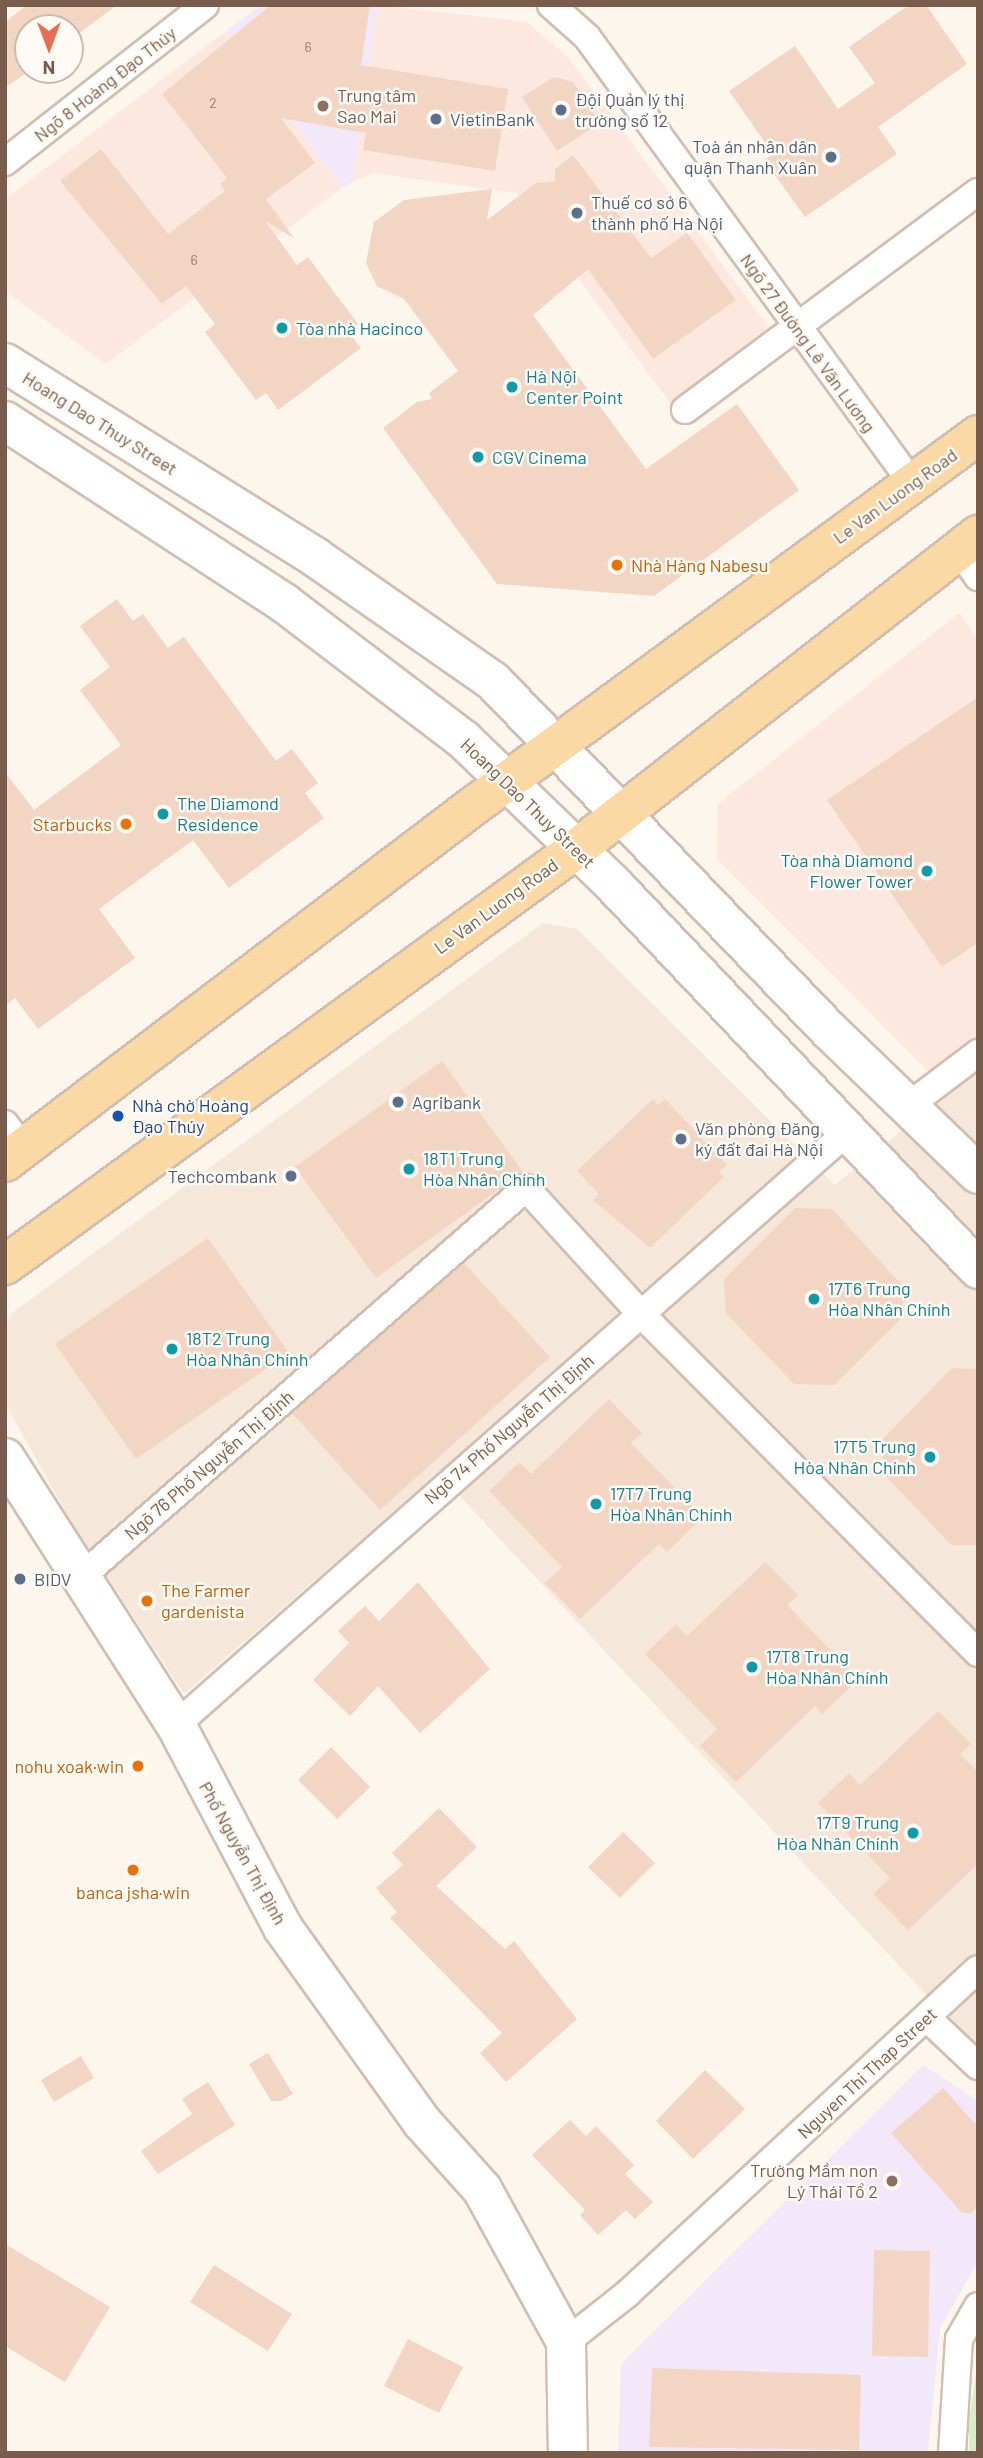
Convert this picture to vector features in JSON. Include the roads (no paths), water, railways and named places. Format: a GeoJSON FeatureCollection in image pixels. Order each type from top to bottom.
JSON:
{"type":"FeatureCollection","features":[{"type":"Feature","properties":{"kind":"main road","name":"Hoang Dao Thuy Street"},"geometry":{"type":"LineString","coordinates":[[5,363],[315,557],[493,681],[908,1106],[978,1174]]}},
{"type":"Feature","properties":{"kind":"main road","name":"Hoang Dao Thuy Street"},"geometry":{"type":"LineString","coordinates":[[5,421],[284,603],[464,740],[575,850],[845,1134],[978,1269]]}},
{"type":"Feature","properties":{"kind":"main road","name":"Le Van Luong Road"},"geometry":{"type":"LineString","coordinates":[[11,1144],[558,746],[978,435]]}},
{"type":"Feature","properties":{"kind":"main road","name":"Le Van Luong Road"},"geometry":{"type":"LineString","coordinates":[[5,1265],[575,850],[971,554]]}},
{"type":"Feature","properties":{"kind":"main road"},"geometry":{"type":"LineString","coordinates":[[284,603],[315,557]]}},
{"type":"Feature","properties":{"kind":"main road","name":"Phố Nguyễn Thị Định"},"geometry":{"type":"LineString","coordinates":[[5,1458],[176,1725],[283,1928],[422,2122],[482,2189],[566,2342]]}},
{"type":"Feature","properties":{"kind":"main road"},"geometry":{"type":"LineString","coordinates":[[566,2342],[568,2453]]}},
{"type":"Feature","properties":{"kind":"street","name":"Ngõ 8 Hoàng Đạo Thúy"},"geometry":{"type":"LineString","coordinates":[[5,162],[205,5]]}},
{"type":"Feature","properties":{"kind":"street","name":"Ngõ 27 Đường Lê Văn Lương"},"geometry":{"type":"LineString","coordinates":[[551,5],[587,37],[795,328],[912,483]]}},
{"type":"Feature","properties":{"kind":"street"},"geometry":{"type":"LineString","coordinates":[[685,410],[978,192]]}},
{"type":"Feature","properties":{"kind":"street"},"geometry":{"type":"LineString","coordinates":[[908,1106],[978,1054]]}},
{"type":"Feature","properties":{"kind":"street","name":"Ngõ 74 Phố Nguyễn Thị Định"},"geometry":{"type":"LineString","coordinates":[[176,1725],[845,1134]]}},
{"type":"Feature","properties":{"kind":"street","name":"Ngõ 76 Phố Nguyễn Thị Định"},"geometry":{"type":"LineString","coordinates":[[81,1577],[526,1188],[641,1314]]}},
{"type":"Feature","properties":{"kind":"street"},"geometry":{"type":"LineString","coordinates":[[641,1314],[978,1653]]}},
{"type":"Feature","properties":{"kind":"street","name":"Nguyen Thi Thap Street"},"geometry":{"type":"LineString","coordinates":[[566,2342],[627,2294],[978,1969]]}},
{"type":"Feature","properties":{"kind":"street"},"geometry":{"type":"LineString","coordinates":[[927,2018],[978,2066]]}},
{"type":"Feature","properties":{"kind":"street"},"geometry":{"type":"LineString","coordinates":[[952,2453],[959,2339],[978,2306]]}},
{"type":"Feature","properties":{"kind":"place","name":"Trung tâm Sao Mai"},"geometry":{"type":"Point","coordinates":[323,106]}},
{"type":"Feature","properties":{"kind":"place","name":"Đội Quản lý thị trường số 12"},"geometry":{"type":"Point","coordinates":[561,110]}},
{"type":"Feature","properties":{"kind":"place","name":"VietinBank"},"geometry":{"type":"Point","coordinates":[436,119]}},
{"type":"Feature","properties":{"kind":"place","name":"Toà án nhân dân quận Thanh Xuân"},"geometry":{"type":"Point","coordinates":[831,157]}},
{"type":"Feature","properties":{"kind":"place","name":"Thuế cơ sở 6 thành phố Hà Nội"},"geometry":{"type":"Point","coordinates":[577,213]}},
{"type":"Feature","properties":{"kind":"place","name":"Tòa nhà Hacinco"},"geometry":{"type":"Point","coordinates":[282,328]}},
{"type":"Feature","properties":{"kind":"place","name":"Hà Nội Center Point"},"geometry":{"type":"Point","coordinates":[512,387]}},
{"type":"Feature","properties":{"kind":"place","name":"CGV Cinema"},"geometry":{"type":"Point","coordinates":[478,457]}},
{"type":"Feature","properties":{"kind":"place","name":"Nhà Hàng Nabesu"},"geometry":{"type":"Point","coordinates":[617,565]}},
{"type":"Feature","properties":{"kind":"place","name":"The Diamond Residence"},"geometry":{"type":"Point","coordinates":[163,814]}},
{"type":"Feature","properties":{"kind":"place","name":"Starbucks"},"geometry":{"type":"Point","coordinates":[126,824]}},
{"type":"Feature","properties":{"kind":"place","name":"Tòa nhà Diamond Flower Tower"},"geometry":{"type":"Point","coordinates":[927,871]}},
{"type":"Feature","properties":{"kind":"place","name":"Agribank"},"geometry":{"type":"Point","coordinates":[398,1102]}},
{"type":"Feature","properties":{"kind":"place","name":"Nhà chờ Hoàng Đạo Thúy"},"geometry":{"type":"Point","coordinates":[118,1116]}},
{"type":"Feature","properties":{"kind":"place","name":"Văn phòng Đăng ký đất đai Hà Nội"},"geometry":{"type":"Point","coordinates":[681,1139]}},
{"type":"Feature","properties":{"kind":"place","name":"18T1 Trung Hòa Nhân Chính"},"geometry":{"type":"Point","coordinates":[409,1169]}},
{"type":"Feature","properties":{"kind":"place","name":"Techcombank"},"geometry":{"type":"Point","coordinates":[291,1176]}},
{"type":"Feature","properties":{"kind":"place","name":"17T6 Trung Hòa Nhân Chính"},"geometry":{"type":"Point","coordinates":[814,1299]}},
{"type":"Feature","properties":{"kind":"place","name":"18T2 Trung Hòa Nhân Chính"},"geometry":{"type":"Point","coordinates":[172,1349]}},
{"type":"Feature","properties":{"kind":"place","name":"17T5 Trung Hòa Nhân Chính"},"geometry":{"type":"Point","coordinates":[930,1457]}},
{"type":"Feature","properties":{"kind":"place","name":"17T7 Trung Hòa Nhân Chính"},"geometry":{"type":"Point","coordinates":[596,1504]}},
{"type":"Feature","properties":{"kind":"place","name":"BIDV"},"geometry":{"type":"Point","coordinates":[20,1579]}},
{"type":"Feature","properties":{"kind":"place","name":"The Farmer gardenista"},"geometry":{"type":"Point","coordinates":[147,1601]}},
{"type":"Feature","properties":{"kind":"place","name":"17T8 Trung Hòa Nhân Chính"},"geometry":{"type":"Point","coordinates":[752,1667]}},
{"type":"Feature","properties":{"kind":"place","name":"nohu xoak·win"},"geometry":{"type":"Point","coordinates":[138,1766]}},
{"type":"Feature","properties":{"kind":"place","name":"17T9 Trung Hòa Nhân Chính"},"geometry":{"type":"Point","coordinates":[913,1833]}},
{"type":"Feature","properties":{"kind":"place","name":"banca jsha·win"},"geometry":{"type":"Point","coordinates":[133,1870]}},
{"type":"Feature","properties":{"kind":"place","name":"Trường Mầm non Lý Thái Tổ 2"},"geometry":{"type":"Point","coordinates":[892,2181]}}]}
